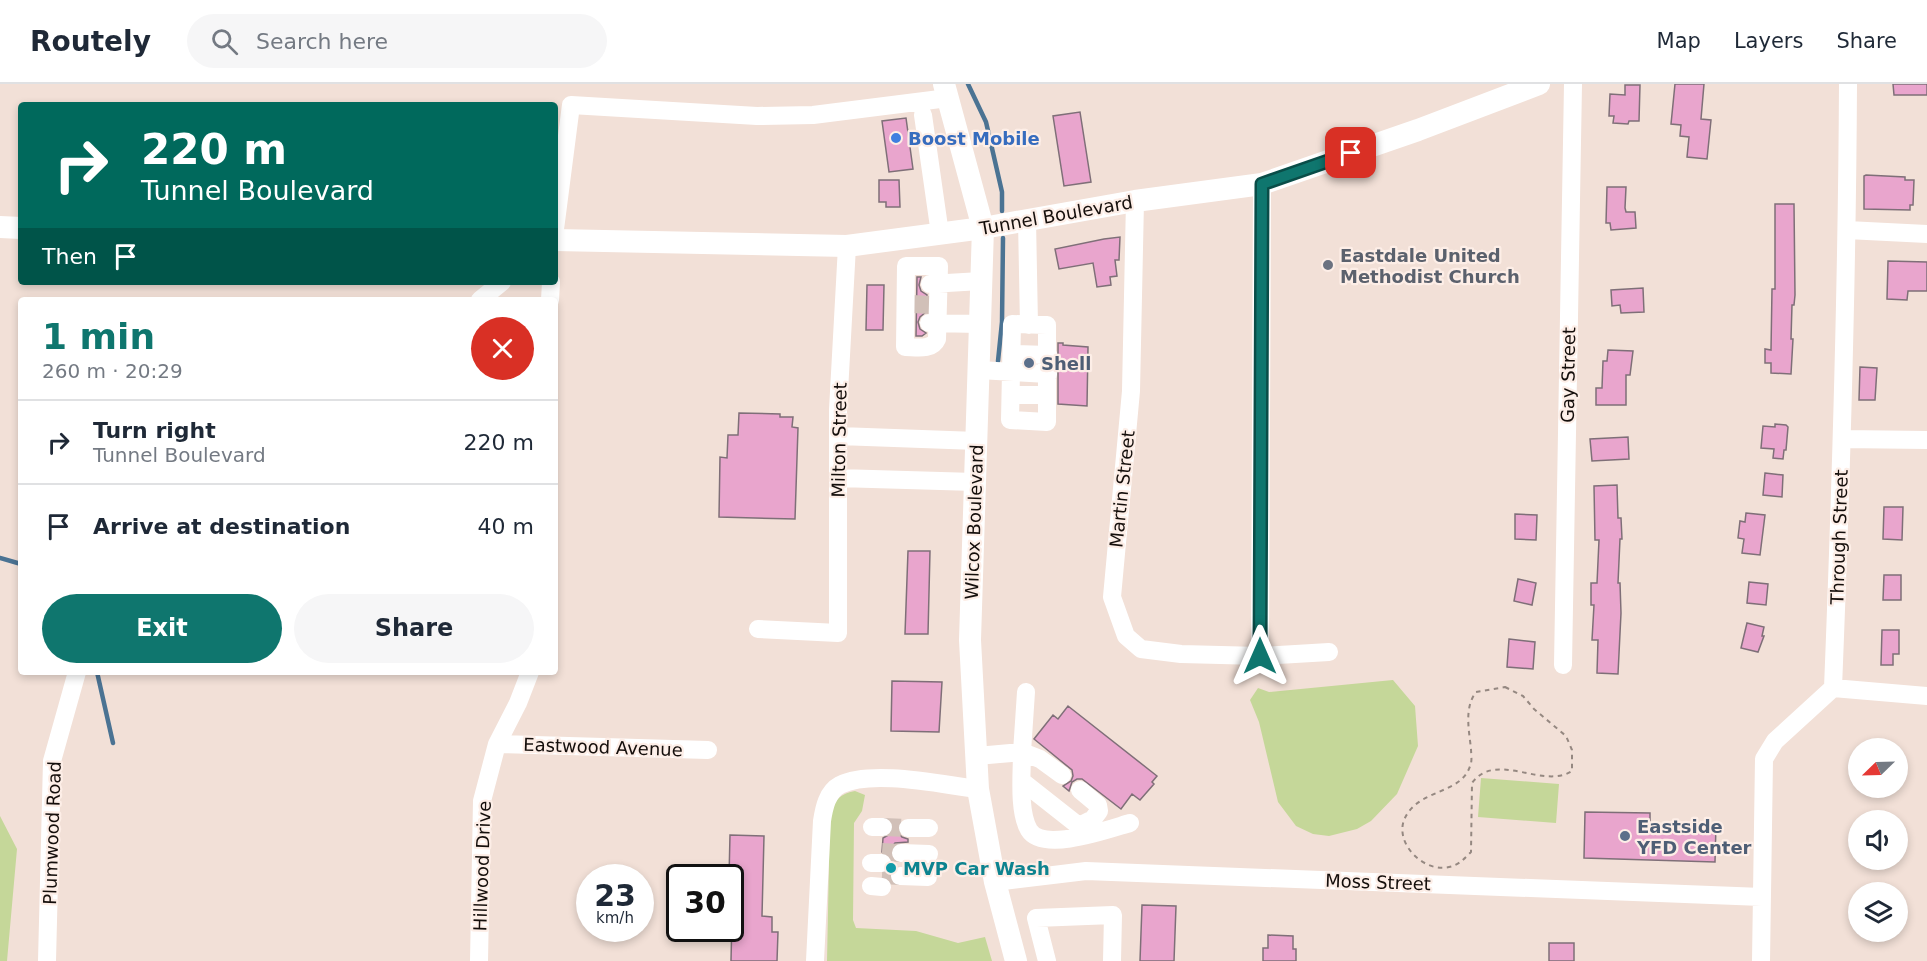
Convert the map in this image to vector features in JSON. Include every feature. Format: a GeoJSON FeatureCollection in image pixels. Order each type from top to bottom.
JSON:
{"type":"FeatureCollection","features":[{"type":"Feature","properties":{"kind":"main road","name":"Tunnel Boulevard"},"geometry":{"type":"LineString","coordinates":[[558,240],[847,246],[983,228],[1135,201],[1262,184],[1418,130],[1539,84]]}},
{"type":"Feature","properties":{"kind":"main road","name":"Wilcox Boulevard"},"geometry":{"type":"LineString","coordinates":[[946,91],[983,228],[970,640],[978,789],[995,882],[1016,961]]}},
{"type":"Feature","properties":{"kind":"main road"},"geometry":{"type":"LineString","coordinates":[[0,227],[18,228]]}},
{"type":"Feature","properties":{"kind":"street","name":"Gay Street"},"geometry":{"type":"LineString","coordinates":[[1563,665],[1573,84]]}},
{"type":"Feature","properties":{"kind":"street","name":"Through Street"},"geometry":{"type":"LineString","coordinates":[[1833,688],[1842,439],[1848,84]]}},
{"type":"Feature","properties":{"kind":"street"},"geometry":{"type":"LineString","coordinates":[[558,206],[571,105],[757,116],[813,115],[946,91]]}},
{"type":"Feature","properties":{"kind":"street"},"geometry":{"type":"LineString","coordinates":[[923,116],[940,234]]}},
{"type":"Feature","properties":{"kind":"street"},"geometry":{"type":"LineString","coordinates":[[926,141],[957,135]]}},
{"type":"Feature","properties":{"kind":"street"},"geometry":{"type":"LineString","coordinates":[[1260,656],[1262,184]]}},
{"type":"Feature","properties":{"kind":"street","name":"Martin Street"},"geometry":{"type":"LineString","coordinates":[[1135,201],[1131,391],[1112,597],[1126,636],[1141,649],[1181,654],[1260,656],[1329,652]]}},
{"type":"Feature","properties":{"kind":"street"},"geometry":{"type":"LineString","coordinates":[[1027,220],[1029,325]]}},
{"type":"Feature","properties":{"kind":"street"},"geometry":{"type":"LineString","coordinates":[[1847,230],[1927,234]]}},
{"type":"Feature","properties":{"kind":"street"},"geometry":{"type":"LineString","coordinates":[[913,238],[920,280],[921,313]]}},
{"type":"Feature","properties":{"kind":"street","name":"Milton Street"},"geometry":{"type":"LineString","coordinates":[[758,629],[838,633],[838,436],[847,246]]}},
{"type":"Feature","properties":{"kind":"street"},"geometry":{"type":"LineString","coordinates":[[920,280],[981,281]]}},
{"type":"Feature","properties":{"kind":"street"},"geometry":{"type":"LineString","coordinates":[[920,280],[921,313]]}},
{"type":"Feature","properties":{"kind":"street"},"geometry":{"type":"LineString","coordinates":[[484,297],[498,285]]}},
{"type":"Feature","properties":{"kind":"street"},"geometry":{"type":"LineString","coordinates":[[921,313],[980,324]]}},
{"type":"Feature","properties":{"kind":"street"},"geometry":{"type":"LineString","coordinates":[[1012,324],[1029,325],[1047,325],[1047,422],[1010,420],[1012,324]]}},
{"type":"Feature","properties":{"kind":"street"},"geometry":{"type":"LineString","coordinates":[[979,370],[1047,354]]}},
{"type":"Feature","properties":{"kind":"street"},"geometry":{"type":"LineString","coordinates":[[1012,363],[1047,374]]}},
{"type":"Feature","properties":{"kind":"street"},"geometry":{"type":"LineString","coordinates":[[1011,395],[1047,395]]}},
{"type":"Feature","properties":{"kind":"street"},"geometry":{"type":"LineString","coordinates":[[838,436],[976,441]]}},
{"type":"Feature","properties":{"kind":"street"},"geometry":{"type":"LineString","coordinates":[[1842,439],[1927,440]]}},
{"type":"Feature","properties":{"kind":"street"},"geometry":{"type":"LineString","coordinates":[[838,478],[975,482]]}},
{"type":"Feature","properties":{"kind":"street","name":"Plumwood Road"},"geometry":{"type":"LineString","coordinates":[[47,961],[52,761],[76,675]]}},
{"type":"Feature","properties":{"kind":"street","name":"Hillwood Drive"},"geometry":{"type":"LineString","coordinates":[[479,961],[482,801],[497,744],[518,703],[529,675]]}},
{"type":"Feature","properties":{"kind":"street"},"geometry":{"type":"LineString","coordinates":[[1761,961],[1764,759],[1775,741],[1833,688],[1927,696]]}},
{"type":"Feature","properties":{"kind":"street"},"geometry":{"type":"LineString","coordinates":[[1026,692],[1022,752],[1023,782],[1026,822],[1031,832],[1043,839],[1056,841],[1084,830],[1130,823]]}},
{"type":"Feature","properties":{"kind":"street","name":"Eastwood Avenue"},"geometry":{"type":"LineString","coordinates":[[497,744],[708,750]]}},
{"type":"Feature","properties":{"kind":"street"},"geometry":{"type":"LineString","coordinates":[[977,756],[1022,752],[1040,759],[1062,775]]}},
{"type":"Feature","properties":{"kind":"street"},"geometry":{"type":"LineString","coordinates":[[815,961],[822,821],[825,801],[838,786],[878,778],[978,789]]}},
{"type":"Feature","properties":{"kind":"street"},"geometry":{"type":"LineString","coordinates":[[1023,782],[1084,830]]}},
{"type":"Feature","properties":{"kind":"street"},"geometry":{"type":"LineString","coordinates":[[1080,790],[1098,805],[1099,812],[1084,830]]}},
{"type":"Feature","properties":{"kind":"street"},"geometry":{"type":"LineString","coordinates":[[908,828],[929,828]]}},
{"type":"Feature","properties":{"kind":"street"},"geometry":{"type":"LineString","coordinates":[[884,870],[928,871],[884,870]]}},
{"type":"Feature","properties":{"kind":"street","name":"Moss Street"},"geometry":{"type":"LineString","coordinates":[[995,882],[1086,871],[1762,897]]}},
{"type":"Feature","properties":{"kind":"street"},"geometry":{"type":"LineString","coordinates":[[1047,961],[1036,918],[1113,915],[1112,961]]}},
{"type":"Feature","properties":{"kind":"path"},"geometry":{"type":"LineString","coordinates":[[1505,687],[1523,696],[1534,709],[1566,736],[1572,750],[1572,771],[1564,776],[1546,777],[1521,771],[1500,770],[1486,772],[1476,777],[1472,783],[1471,852],[1461,863],[1447,868],[1431,866],[1413,856],[1405,844],[1403,821],[1422,799],[1464,779],[1472,762],[1470,701],[1476,692],[1505,687]]}},
{"type":"Feature","properties":{"kind":"green space"},"geometry":{"type":"Polygon","coordinates":[[[1393,680],[1415,706],[1418,746],[1397,794],[1371,821],[1357,829],[1329,836],[1313,834],[1296,826],[1278,802],[1259,722],[1250,700],[1258,688],[1269,692],[1393,680]]]}},
{"type":"Feature","properties":{"kind":"green space"},"geometry":{"type":"Polygon","coordinates":[[[1481,778],[1559,784],[1556,823],[1478,817],[1481,778]]]}},
{"type":"Feature","properties":{"kind":"green space"},"geometry":{"type":"Polygon","coordinates":[[[855,791],[865,795],[862,811],[854,823],[853,920],[856,928],[916,931],[958,943],[985,937],[992,961],[827,961],[830,813],[833,804],[839,798],[855,791]]]}},
{"type":"Feature","properties":{"kind":"green space"},"geometry":{"type":"Polygon","coordinates":[[[0,816],[17,849],[7,961],[0,961],[0,816]]]}},
{"type":"Feature","properties":{"kind":"building"},"geometry":{"type":"Polygon","coordinates":[[[1675,84],[1704,84],[1701,119],[1711,120],[1707,159],[1687,157],[1689,137],[1680,136],[1681,125],[1671,124],[1675,84]]]}},
{"type":"Feature","properties":{"kind":"building"},"geometry":{"type":"Polygon","coordinates":[[[1893,84],[1927,84],[1927,95],[1894,95],[1893,84]]]}},
{"type":"Feature","properties":{"kind":"building"},"geometry":{"type":"Polygon","coordinates":[[[1625,85],[1640,85],[1639,121],[1629,121],[1628,124],[1613,123],[1614,116],[1609,116],[1610,94],[1625,95],[1625,85]]]}},
{"type":"Feature","properties":{"kind":"building"},"geometry":{"type":"Polygon","coordinates":[[[1080,112],[1091,182],[1064,186],[1053,116],[1080,112]]]}},
{"type":"Feature","properties":{"kind":"building"},"geometry":{"type":"Polygon","coordinates":[[[906,118],[913,169],[889,172],[882,121],[906,118]]]}},
{"type":"Feature","properties":{"kind":"building"},"geometry":{"type":"Polygon","coordinates":[[[1864,176],[1905,177],[1905,180],[1914,180],[1913,205],[1910,205],[1910,210],[1864,209],[1864,176]]]}},
{"type":"Feature","properties":{"kind":"building"},"geometry":{"type":"Polygon","coordinates":[[[879,180],[899,180],[900,207],[886,207],[886,202],[879,202],[879,180]]]}},
{"type":"Feature","properties":{"kind":"building"},"geometry":{"type":"Polygon","coordinates":[[[1607,187],[1626,187],[1625,208],[1626,212],[1635,212],[1636,228],[1611,230],[1610,223],[1606,223],[1607,187]]]}},
{"type":"Feature","properties":{"kind":"building"},"geometry":{"type":"Polygon","coordinates":[[[1775,204],[1794,204],[1795,295],[1794,305],[1792,305],[1791,374],[1771,373],[1771,363],[1765,363],[1765,349],[1771,350],[1772,289],[1775,289],[1775,204]]]}},
{"type":"Feature","properties":{"kind":"building"},"geometry":{"type":"Polygon","coordinates":[[[1120,237],[1119,260],[1115,260],[1117,276],[1110,277],[1111,285],[1097,287],[1093,263],[1059,269],[1055,249],[1120,237]]]}},
{"type":"Feature","properties":{"kind":"building"},"geometry":{"type":"Polygon","coordinates":[[[1888,261],[1927,262],[1927,291],[1908,291],[1907,300],[1887,299],[1888,261]]]}},
{"type":"Feature","properties":{"kind":"building"},"geometry":{"type":"Polygon","coordinates":[[[917,277],[921,277],[919,285],[921,291],[927,295],[926,312],[918,322],[920,329],[926,333],[922,336],[916,336],[917,277]]]}},
{"type":"Feature","properties":{"kind":"building"},"geometry":{"type":"Polygon","coordinates":[[[867,285],[884,285],[883,330],[866,330],[867,285]]]}},
{"type":"Feature","properties":{"kind":"building"},"geometry":{"type":"Polygon","coordinates":[[[1643,288],[1644,312],[1621,313],[1620,305],[1612,306],[1611,290],[1643,288]]]}},
{"type":"Feature","properties":{"kind":"building"},"geometry":{"type":"Polygon","coordinates":[[[1058,343],[1088,347],[1087,406],[1058,404],[1058,343]]]}},
{"type":"Feature","properties":{"kind":"building"},"geometry":{"type":"Polygon","coordinates":[[[1608,350],[1633,351],[1630,375],[1626,375],[1626,405],[1596,405],[1596,388],[1602,388],[1603,361],[1607,361],[1608,350]]]}},
{"type":"Feature","properties":{"kind":"building"},"geometry":{"type":"Polygon","coordinates":[[[1860,367],[1877,368],[1875,400],[1859,400],[1860,367]]]}},
{"type":"Feature","properties":{"kind":"building"},"geometry":{"type":"Polygon","coordinates":[[[739,413],[780,414],[780,417],[793,417],[792,427],[798,428],[795,519],[719,517],[720,457],[727,458],[728,435],[738,435],[739,413]]]}},
{"type":"Feature","properties":{"kind":"building"},"geometry":{"type":"Polygon","coordinates":[[[1775,424],[1788,427],[1783,459],[1773,458],[1774,449],[1761,448],[1763,426],[1775,427],[1775,424]]]}},
{"type":"Feature","properties":{"kind":"building"},"geometry":{"type":"Polygon","coordinates":[[[1628,437],[1629,459],[1592,461],[1590,439],[1628,437]]]}},
{"type":"Feature","properties":{"kind":"building"},"geometry":{"type":"Polygon","coordinates":[[[1765,473],[1783,475],[1782,497],[1763,495],[1765,473]]]}},
{"type":"Feature","properties":{"kind":"building"},"geometry":{"type":"Polygon","coordinates":[[[1617,485],[1618,518],[1621,518],[1622,539],[1620,539],[1618,583],[1620,583],[1621,613],[1618,674],[1597,673],[1598,640],[1592,640],[1594,605],[1591,605],[1591,583],[1597,583],[1599,540],[1595,540],[1594,486],[1617,485]]]}},
{"type":"Feature","properties":{"kind":"building"},"geometry":{"type":"Polygon","coordinates":[[[1884,507],[1903,507],[1902,540],[1883,539],[1884,507]]]}},
{"type":"Feature","properties":{"kind":"building"},"geometry":{"type":"Polygon","coordinates":[[[1746,513],[1765,515],[1760,555],[1742,553],[1744,539],[1738,538],[1740,521],[1745,522],[1746,513]]]}},
{"type":"Feature","properties":{"kind":"building"},"geometry":{"type":"Polygon","coordinates":[[[1515,514],[1537,515],[1536,540],[1515,539],[1515,514]]]}},
{"type":"Feature","properties":{"kind":"building"},"geometry":{"type":"Polygon","coordinates":[[[908,551],[930,551],[928,634],[905,634],[908,551]]]}},
{"type":"Feature","properties":{"kind":"building"},"geometry":{"type":"Polygon","coordinates":[[[1884,575],[1901,575],[1901,600],[1883,600],[1884,575]]]}},
{"type":"Feature","properties":{"kind":"building"},"geometry":{"type":"Polygon","coordinates":[[[1518,579],[1536,583],[1532,605],[1514,601],[1518,579]]]}},
{"type":"Feature","properties":{"kind":"building"},"geometry":{"type":"Polygon","coordinates":[[[1749,582],[1768,584],[1766,605],[1747,603],[1749,582]]]}},
{"type":"Feature","properties":{"kind":"building"},"geometry":{"type":"Polygon","coordinates":[[[1747,623],[1764,627],[1762,636],[1764,636],[1758,652],[1741,648],[1747,623]]]}},
{"type":"Feature","properties":{"kind":"building"},"geometry":{"type":"Polygon","coordinates":[[[1882,630],[1899,630],[1899,654],[1893,654],[1893,665],[1881,665],[1882,630]]]}},
{"type":"Feature","properties":{"kind":"building"},"geometry":{"type":"Polygon","coordinates":[[[1509,639],[1535,642],[1533,669],[1507,667],[1509,639]]]}},
{"type":"Feature","properties":{"kind":"building"},"geometry":{"type":"Polygon","coordinates":[[[892,681],[942,682],[939,732],[891,731],[892,681]]]}},
{"type":"Feature","properties":{"kind":"building"},"geometry":{"type":"Polygon","coordinates":[[[1068,706],[1157,776],[1152,782],[1154,784],[1140,800],[1132,794],[1121,809],[1082,779],[1072,782],[1069,791],[1063,786],[1071,781],[1072,770],[1034,739],[1053,715],[1058,719],[1068,706]]]}},
{"type":"Feature","properties":{"kind":"building"},"geometry":{"type":"Polygon","coordinates":[[[1585,812],[1650,813],[1650,824],[1716,825],[1715,862],[1584,858],[1585,812]]]}},
{"type":"Feature","properties":{"kind":"building"},"geometry":{"type":"Polygon","coordinates":[[[893,823],[898,823],[898,833],[908,839],[908,842],[895,843],[891,848],[890,856],[882,852],[883,838],[892,833],[893,823]]]}},
{"type":"Feature","properties":{"kind":"building"},"geometry":{"type":"Polygon","coordinates":[[[730,835],[764,836],[762,916],[772,917],[772,932],[778,932],[777,961],[731,961],[731,942],[744,942],[744,864],[729,864],[730,835]]]}},
{"type":"Feature","properties":{"kind":"building"},"geometry":{"type":"Polygon","coordinates":[[[1142,905],[1176,906],[1174,961],[1140,961],[1142,905]]]}},
{"type":"Feature","properties":{"kind":"building"},"geometry":{"type":"Polygon","coordinates":[[[1268,935],[1293,936],[1296,961],[1263,961],[1263,948],[1268,948],[1268,935]]]}},
{"type":"Feature","properties":{"kind":"building"},"geometry":{"type":"Polygon","coordinates":[[[1549,943],[1574,943],[1574,961],[1549,961],[1549,943]]]}},
{"type":"Feature","properties":{"kind":"waterway"},"geometry":{"type":"LineString","coordinates":[[968,84],[986,122],[1002,192],[1002,211]]}},
{"type":"Feature","properties":{"kind":"waterway"},"geometry":{"type":"LineString","coordinates":[[998,361],[1002,322],[1003,238]]}},
{"type":"Feature","properties":{"kind":"waterway"},"geometry":{"type":"LineString","coordinates":[[0,558],[18,563]]}},
{"type":"Feature","properties":{"kind":"waterway"},"geometry":{"type":"LineString","coordinates":[[98,675],[113,743]]}},
{"type":"Feature","properties":{"kind":"tunnel"},"geometry":{"type":"LineString","coordinates":[[912,304],[930,305]]}},
{"type":"Feature","properties":{"kind":"tunnel"},"geometry":{"type":"LineString","coordinates":[[883,827],[908,828]]}},
{"type":"Feature","properties":{"kind":"tunnel"},"geometry":{"type":"LineString","coordinates":[[882,852],[901,853]]}},
{"type":"Feature","properties":{"kind":"tunnel"},"geometry":{"type":"LineString","coordinates":[[882,875],[900,876]]}},
{"type":"Feature","properties":{"kind":"place","name":"Boost Mobile"},"geometry":{"type":"Point","coordinates":[896,138]}},
{"type":"Feature","properties":{"kind":"place","name":"Eastdale United Methodist Church"},"geometry":{"type":"Point","coordinates":[1328,265]}},
{"type":"Feature","properties":{"kind":"place","name":"Shell"},"geometry":{"type":"Point","coordinates":[1029,363]}},
{"type":"Feature","properties":{"kind":"place","name":"Eastside YFD Center"},"geometry":{"type":"Point","coordinates":[1625,836]}},
{"type":"Feature","properties":{"kind":"place","name":"MVP Car Wash"},"geometry":{"type":"Point","coordinates":[891,868]}},
{"type":"Feature","properties":{"kind":"route"},"geometry":{"type":"LineString","coordinates":[[1260,656],[1262,184],[1351,153]]}}]}
